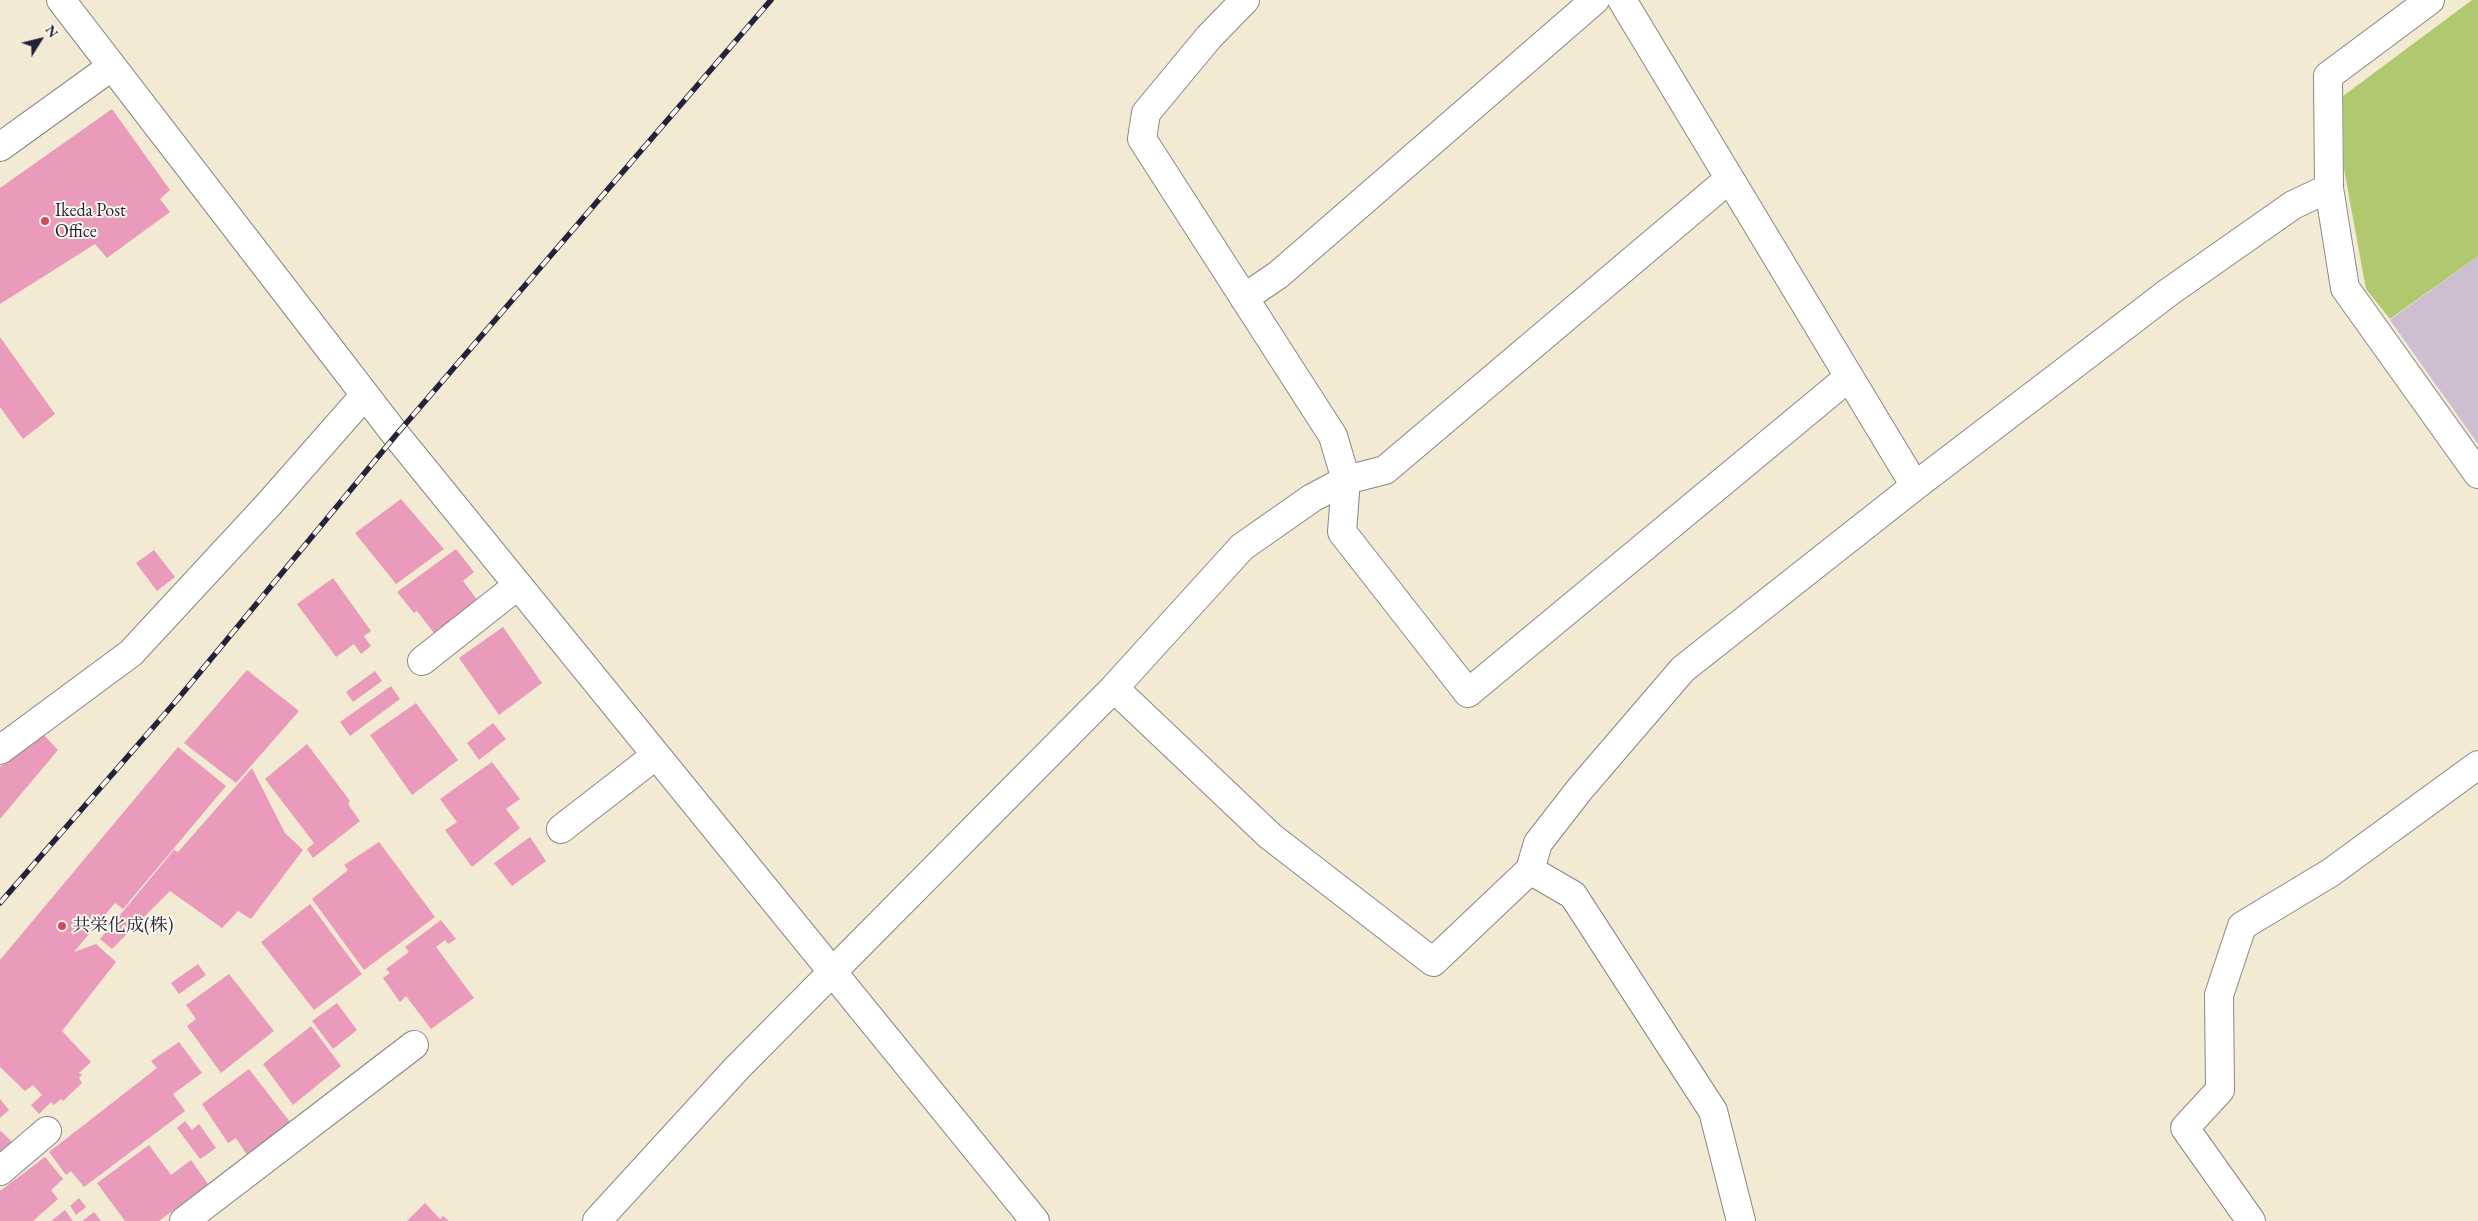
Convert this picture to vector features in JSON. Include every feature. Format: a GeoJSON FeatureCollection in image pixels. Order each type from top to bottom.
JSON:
{"type":"FeatureCollection","features":[{"type":"Feature","properties":{"kind":"street"},"geometry":{"type":"LineString","coordinates":[[62,0],[364,396],[831,973],[1035,1221]]}},
{"type":"Feature","properties":{"kind":"street"},"geometry":{"type":"LineString","coordinates":[[1245,0],[1209,37],[1146,113],[1142,139],[1333,436],[1346,480],[1342,532],[1468,693],[1849,377]]}},
{"type":"Feature","properties":{"kind":"street"},"geometry":{"type":"LineString","coordinates":[[1244,298],[1278,275],[1595,0]]}},
{"type":"Feature","properties":{"kind":"street"},"geometry":{"type":"LineString","coordinates":[[2430,0],[2328,76],[2329,188],[2345,288],[2478,474]]}},
{"type":"Feature","properties":{"kind":"street"},"geometry":{"type":"LineString","coordinates":[[1631,3],[1729,179],[1915,486]]}},
{"type":"Feature","properties":{"kind":"street"},"geometry":{"type":"LineString","coordinates":[[0,148],[111,66]]}},
{"type":"Feature","properties":{"kind":"street"},"geometry":{"type":"LineString","coordinates":[[597,1221],[737,1068],[1114,688],[1242,547],[1312,498],[1346,480],[1385,470],[1729,179]]}},
{"type":"Feature","properties":{"kind":"street"},"geometry":{"type":"LineString","coordinates":[[1114,688],[1270,836],[1433,962],[1530,870],[1538,843],[1580,789],[1683,669],[1915,486],[2177,286],[2293,205],[2329,188]]}},
{"type":"Feature","properties":{"kind":"street"},"geometry":{"type":"LineString","coordinates":[[0,750],[130,653],[269,504],[364,396]]}},
{"type":"Feature","properties":{"kind":"street"},"geometry":{"type":"LineString","coordinates":[[422,661],[518,586]]}},
{"type":"Feature","properties":{"kind":"street"},"geometry":{"type":"LineString","coordinates":[[561,829],[655,756]]}},
{"type":"Feature","properties":{"kind":"street"},"geometry":{"type":"LineString","coordinates":[[2251,1221],[2185,1128],[2220,1090],[2219,994],[2242,926],[2330,873],[2478,765]]}},
{"type":"Feature","properties":{"kind":"street"},"geometry":{"type":"LineString","coordinates":[[1530,870],[1573,895],[1714,1111],[1741,1221]]}},
{"type":"Feature","properties":{"kind":"street"},"geometry":{"type":"LineString","coordinates":[[184,1221],[414,1045]]}},
{"type":"Feature","properties":{"kind":"street"},"geometry":{"type":"LineString","coordinates":[[0,1171],[47,1131]]}},
{"type":"Feature","properties":{"kind":"shaded area"},"geometry":{"type":"Polygon","coordinates":[[[2478,256],[2478,444],[2390,320],[2478,256]]]}},
{"type":"Feature","properties":{"kind":"green space"},"geometry":{"type":"Polygon","coordinates":[[[2472,0],[2478,0],[2478,256],[2390,319],[2366,289],[2344,169],[2343,96],[2472,0]]]}},
{"type":"Feature","properties":{"kind":"building"},"geometry":{"type":"Polygon","coordinates":[[[112,109],[170,190],[160,199],[170,212],[107,258],[95,244],[0,304],[0,188],[112,109]]]}},
{"type":"Feature","properties":{"kind":"building"},"geometry":{"type":"Polygon","coordinates":[[[0,337],[55,414],[23,439],[0,407],[0,337]]]}},
{"type":"Feature","properties":{"kind":"building"},"geometry":{"type":"Polygon","coordinates":[[[401,499],[444,549],[396,584],[355,533],[401,499]]]}},
{"type":"Feature","properties":{"kind":"building"},"geometry":{"type":"Polygon","coordinates":[[[456,549],[474,572],[463,581],[478,601],[434,633],[417,611],[414,613],[397,592],[456,549]]]}},
{"type":"Feature","properties":{"kind":"building"},"geometry":{"type":"Polygon","coordinates":[[[154,550],[175,577],[157,591],[136,563],[154,550]]]}},
{"type":"Feature","properties":{"kind":"building"},"geometry":{"type":"Polygon","coordinates":[[[333,578],[371,631],[364,636],[371,646],[361,654],[354,644],[336,657],[297,604],[333,578]]]}},
{"type":"Feature","properties":{"kind":"building"},"geometry":{"type":"Polygon","coordinates":[[[503,627],[542,683],[499,715],[459,658],[503,627]]]}},
{"type":"Feature","properties":{"kind":"building"},"geometry":{"type":"Polygon","coordinates":[[[247,670],[299,711],[236,783],[184,743],[247,670]]]}},
{"type":"Feature","properties":{"kind":"building"},"geometry":{"type":"Polygon","coordinates":[[[375,671],[382,681],[353,702],[346,692],[375,671]]]}},
{"type":"Feature","properties":{"kind":"building"},"geometry":{"type":"Polygon","coordinates":[[[391,686],[400,699],[350,736],[340,722],[391,686]]]}},
{"type":"Feature","properties":{"kind":"building"},"geometry":{"type":"Polygon","coordinates":[[[416,703],[458,760],[412,795],[370,735],[416,703]]]}},
{"type":"Feature","properties":{"kind":"building"},"geometry":{"type":"Polygon","coordinates":[[[493,723],[506,739],[479,760],[467,743],[493,723]]]}},
{"type":"Feature","properties":{"kind":"building"},"geometry":{"type":"Polygon","coordinates":[[[43,734],[58,750],[0,819],[0,767],[43,734]]]}},
{"type":"Feature","properties":{"kind":"building"},"geometry":{"type":"Polygon","coordinates":[[[307,744],[350,801],[348,804],[360,821],[313,858],[307,849],[314,843],[265,779],[307,744]]]}},
{"type":"Feature","properties":{"kind":"building","name":"共栄化成(株)"},"geometry":{"type":"Polygon","coordinates":[[[178,747],[226,786],[123,909],[115,903],[74,952],[96,944],[116,962],[62,1031],[91,1062],[79,1073],[82,1075],[79,1078],[82,1083],[63,1101],[61,1099],[54,1105],[51,1102],[39,1114],[31,1105],[42,1095],[33,1085],[25,1091],[0,1067],[0,960],[178,747]]]}},
{"type":"Feature","properties":{"kind":"building"},"geometry":{"type":"Polygon","coordinates":[[[492,762],[520,799],[506,809],[520,828],[472,867],[445,830],[457,822],[440,799],[492,762]]]}},
{"type":"Feature","properties":{"kind":"building"},"geometry":{"type":"Polygon","coordinates":[[[252,768],[285,833],[303,850],[251,919],[238,911],[222,928],[170,891],[112,949],[100,939],[174,850],[178,852],[252,768]]]}},
{"type":"Feature","properties":{"kind":"building"},"geometry":{"type":"Polygon","coordinates":[[[530,837],[546,861],[512,886],[494,863],[530,837]]]}},
{"type":"Feature","properties":{"kind":"building"},"geometry":{"type":"Polygon","coordinates":[[[379,842],[435,917],[364,970],[312,899],[348,870],[344,865],[379,842]]]}},
{"type":"Feature","properties":{"kind":"building"},"geometry":{"type":"Polygon","coordinates":[[[310,904],[362,974],[314,1010],[261,942],[310,904]]]}},
{"type":"Feature","properties":{"kind":"building"},"geometry":{"type":"Polygon","coordinates":[[[441,920],[456,939],[448,944],[445,940],[436,947],[474,998],[431,1029],[406,996],[400,1002],[383,978],[390,973],[386,969],[409,952],[405,947],[441,920]]]}},
{"type":"Feature","properties":{"kind":"building"},"geometry":{"type":"Polygon","coordinates":[[[198,964],[206,975],[179,994],[171,983],[198,964]]]}},
{"type":"Feature","properties":{"kind":"building"},"geometry":{"type":"Polygon","coordinates":[[[229,974],[274,1031],[221,1073],[187,1026],[196,1019],[186,1005],[229,974]]]}},
{"type":"Feature","properties":{"kind":"building"},"geometry":{"type":"Polygon","coordinates":[[[337,1003],[357,1030],[333,1049],[312,1021],[337,1003]]]}},
{"type":"Feature","properties":{"kind":"building"},"geometry":{"type":"Polygon","coordinates":[[[311,1026],[341,1066],[293,1105],[263,1064],[311,1026]]]}},
{"type":"Feature","properties":{"kind":"building"},"geometry":{"type":"Polygon","coordinates":[[[179,1042],[202,1073],[173,1094],[185,1111],[84,1187],[71,1171],[66,1175],[49,1152],[157,1068],[151,1061],[179,1042]]]}},
{"type":"Feature","properties":{"kind":"building"},"geometry":{"type":"Polygon","coordinates":[[[249,1069],[290,1122],[247,1155],[236,1138],[228,1143],[202,1104],[249,1069]]]}},
{"type":"Feature","properties":{"kind":"building"},"geometry":{"type":"Polygon","coordinates":[[[0,1099],[9,1110],[0,1118],[0,1099]]]}},
{"type":"Feature","properties":{"kind":"building"},"geometry":{"type":"Polygon","coordinates":[[[185,1121],[192,1130],[199,1124],[216,1148],[200,1159],[177,1128],[185,1121]]]}},
{"type":"Feature","properties":{"kind":"building"},"geometry":{"type":"Polygon","coordinates":[[[0,1132],[13,1143],[0,1155],[0,1132]]]}},
{"type":"Feature","properties":{"kind":"building"},"geometry":{"type":"Polygon","coordinates":[[[149,1145],[171,1175],[191,1160],[208,1184],[159,1221],[125,1221],[97,1183],[149,1145]]]}},
{"type":"Feature","properties":{"kind":"building"},"geometry":{"type":"Polygon","coordinates":[[[45,1157],[63,1179],[51,1190],[58,1199],[33,1221],[0,1221],[0,1191],[45,1157]]]}},
{"type":"Feature","properties":{"kind":"building"},"geometry":{"type":"Polygon","coordinates":[[[79,1198],[86,1207],[76,1215],[70,1206],[79,1198]]]}},
{"type":"Feature","properties":{"kind":"building"},"geometry":{"type":"Polygon","coordinates":[[[425,1203],[440,1219],[443,1216],[449,1221],[407,1221],[425,1203]]]}},
{"type":"Feature","properties":{"kind":"building"},"geometry":{"type":"Polygon","coordinates":[[[65,1210],[73,1221],[51,1221],[65,1210]]]}},
{"type":"Feature","properties":{"kind":"building"},"geometry":{"type":"Polygon","coordinates":[[[94,1212],[101,1221],[82,1221],[94,1212]]]}},
{"type":"Feature","properties":{"kind":"railway"},"geometry":{"type":"LineString","coordinates":[[0,903],[177,700],[396,435],[771,0]]}},
{"type":"Feature","properties":{"kind":"place","name":"Ikeda Post Office"},"geometry":{"type":"Point","coordinates":[45,221]}},
{"type":"Feature","properties":{"kind":"place","name":"共栄化成(株)"},"geometry":{"type":"Point","coordinates":[62,926]}}]}
